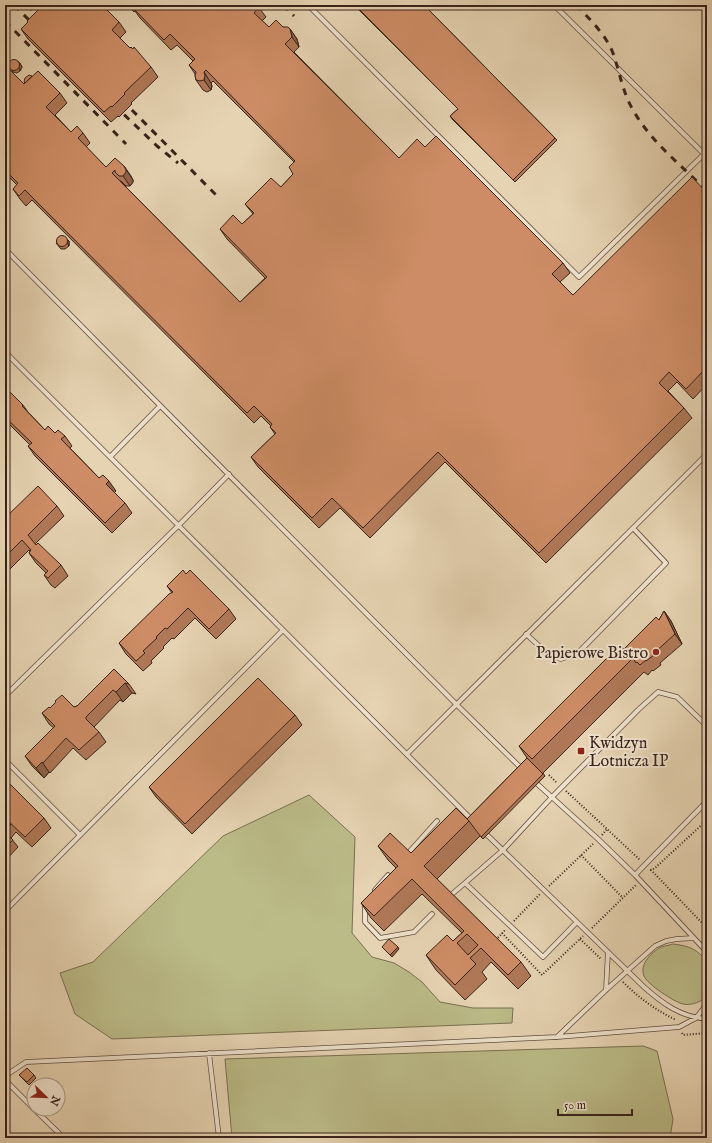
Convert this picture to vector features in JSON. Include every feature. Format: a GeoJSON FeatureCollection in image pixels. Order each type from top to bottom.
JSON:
{"type":"FeatureCollection","features":[{"type":"Feature","properties":{"kind":"lane"},"geometry":{"type":"LineString","coordinates":[[308,5],[579,277],[706,155],[554,5]]}},
{"type":"Feature","properties":{"kind":"lane"},"geometry":{"type":"LineString","coordinates":[[5,249],[524,771]]}},
{"type":"Feature","properties":{"kind":"lane"},"geometry":{"type":"LineString","coordinates":[[5,352],[284,630],[476,825]]}},
{"type":"Feature","properties":{"kind":"lane"},"geometry":{"type":"LineString","coordinates":[[110,457],[160,406]]}},
{"type":"Feature","properties":{"kind":"lane"},"geometry":{"type":"LineString","coordinates":[[407,754],[707,454]]}},
{"type":"Feature","properties":{"kind":"lane"},"geometry":{"type":"LineString","coordinates":[[5,696],[229,474]]}},
{"type":"Feature","properties":{"kind":"lane"},"geometry":{"type":"LineString","coordinates":[[526,634],[549,655],[561,659],[578,653],[666,563],[632,528]]}},
{"type":"Feature","properties":{"kind":"lane"},"geometry":{"type":"LineString","coordinates":[[5,911],[284,630]]}},
{"type":"Feature","properties":{"kind":"lane"},"geometry":{"type":"LineString","coordinates":[[452,894],[502,850],[561,787],[658,692],[677,697],[707,726]]}},
{"type":"Feature","properties":{"kind":"lane"},"geometry":{"type":"LineString","coordinates":[[5,760],[80,835]]}},
{"type":"Feature","properties":{"kind":"lane"},"geometry":{"type":"LineString","coordinates":[[532,779],[635,875],[707,952]]}},
{"type":"Feature","properties":{"kind":"lane"},"geometry":{"type":"LineString","coordinates":[[635,875],[644,864],[707,801]]}},
{"type":"Feature","properties":{"kind":"lane"},"geometry":{"type":"LineString","coordinates":[[410,851],[437,821]]}},
{"type":"Feature","properties":{"kind":"lane"},"geometry":{"type":"LineString","coordinates":[[482,830],[657,999],[682,1014],[707,1019]]}},
{"type":"Feature","properties":{"kind":"lane"},"geometry":{"type":"LineString","coordinates":[[370,896],[388,875]]}},
{"type":"Feature","properties":{"kind":"lane"},"geometry":{"type":"LineString","coordinates":[[465,883],[543,957],[577,922]]}},
{"type":"Feature","properties":{"kind":"lane"},"geometry":{"type":"LineString","coordinates":[[365,901],[365,922],[380,938],[414,932],[432,914]]}},
{"type":"Feature","properties":{"kind":"lane"},"geometry":{"type":"LineString","coordinates":[[557,1037],[655,946],[677,938],[694,938]]}},
{"type":"Feature","properties":{"kind":"lane"},"geometry":{"type":"LineString","coordinates":[[606,990],[608,952]]}},
{"type":"Feature","properties":{"kind":"lane"},"geometry":{"type":"LineString","coordinates":[[5,1076],[26,1062],[557,1037],[679,1027],[696,1018],[707,1004]]}},
{"type":"Feature","properties":{"kind":"lane"},"geometry":{"type":"LineString","coordinates":[[209,1053],[219,1138]]}},
{"type":"Feature","properties":{"kind":"lane"},"geometry":{"type":"LineString","coordinates":[[5,1080],[26,1101]]}},
{"type":"Feature","properties":{"kind":"lane"},"geometry":{"type":"LineString","coordinates":[[42,1117],[64,1138]]}},
{"type":"Feature","properties":{"kind":"path"},"geometry":{"type":"LineString","coordinates":[[549,775],[651,870],[707,928]]}},
{"type":"Feature","properties":{"kind":"path"},"geometry":{"type":"LineString","coordinates":[[651,870],[707,820]]}},
{"type":"Feature","properties":{"kind":"path"},"geometry":{"type":"LineString","coordinates":[[495,941],[544,890],[608,829]]}},
{"type":"Feature","properties":{"kind":"path"},"geometry":{"type":"LineString","coordinates":[[581,855],[622,898]]}},
{"type":"Feature","properties":{"kind":"path"},"geometry":{"type":"LineString","coordinates":[[502,933],[542,974],[640,881]]}},
{"type":"Feature","properties":{"kind":"green space"},"geometry":{"type":"Polygon","coordinates":[[[309,795],[355,837],[352,933],[372,957],[394,963],[409,972],[422,982],[440,1002],[473,1008],[513,1008],[512,1023],[112,1039],[75,1014],[60,973],[93,962],[223,836],[309,795]]]}},
{"type":"Feature","properties":{"kind":"green space"},"geometry":{"type":"Polygon","coordinates":[[[673,944],[692,949],[707,961],[707,994],[703,999],[696,1003],[679,1003],[655,988],[644,976],[643,967],[650,955],[661,947],[673,944]]]}},
{"type":"Feature","properties":{"kind":"green space"},"geometry":{"type":"Polygon","coordinates":[[[643,1046],[657,1051],[673,1119],[670,1138],[232,1138],[225,1059],[643,1046]]]}},
{"type":"Feature","properties":{"kind":"building"},"geometry":{"type":"Polygon","coordinates":[[[46,5],[102,5],[119,22],[112,30],[130,48],[131,47],[133,49],[134,47],[151,67],[112,107],[111,106],[104,112],[21,29],[40,8],[41,9],[46,5]]]}},
{"type":"Feature","properties":{"kind":"building"},"geometry":{"type":"Polygon","coordinates":[[[136,5],[257,5],[259,7],[254,13],[269,27],[276,20],[283,27],[288,27],[290,29],[292,37],[285,44],[399,158],[417,139],[425,147],[436,136],[563,263],[552,274],[573,295],[692,177],[707,193],[707,367],[686,389],[669,372],[659,383],[684,408],[539,553],[438,452],[363,528],[332,498],[312,518],[251,457],[276,433],[270,427],[272,424],[254,406],[247,413],[25,190],[19,196],[13,189],[18,183],[5,170],[5,65],[24,84],[38,71],[60,93],[46,107],[71,132],[77,126],[83,133],[78,138],[106,167],[115,158],[124,166],[126,172],[123,176],[119,176],[115,170],[112,173],[240,302],[267,277],[220,229],[233,215],[242,224],[254,213],[245,204],[271,178],[281,187],[293,174],[289,167],[295,161],[206,70],[204,72],[204,80],[196,80],[196,72],[189,65],[195,59],[170,34],[164,40],[133,8],[136,5]]]}},
{"type":"Feature","properties":{"kind":"building"},"geometry":{"type":"Polygon","coordinates":[[[355,5],[424,5],[555,138],[513,180],[450,116],[458,109],[355,5]]]}},
{"type":"Feature","properties":{"kind":"building"},"geometry":{"type":"Polygon","coordinates":[[[12,60],[16,60],[18,61],[18,69],[12,70],[9,67],[9,63],[12,60]]]}},
{"type":"Feature","properties":{"kind":"building"},"geometry":{"type":"Polygon","coordinates":[[[29,75],[32,76],[25,83],[25,78],[29,75]]]}},
{"type":"Feature","properties":{"kind":"building"},"geometry":{"type":"Polygon","coordinates":[[[60,236],[64,236],[66,237],[66,245],[60,246],[57,243],[57,239],[60,236]]]}},
{"type":"Feature","properties":{"kind":"building"},"geometry":{"type":"Polygon","coordinates":[[[5,387],[45,430],[48,426],[55,433],[58,430],[65,436],[61,439],[99,478],[103,475],[109,481],[106,484],[125,503],[105,523],[28,446],[32,443],[5,417],[5,387]]]}},
{"type":"Feature","properties":{"kind":"building"},"geometry":{"type":"Polygon","coordinates":[[[38,486],[57,506],[28,535],[36,545],[38,543],[61,565],[48,578],[44,575],[48,571],[29,553],[31,550],[22,540],[5,557],[5,518],[38,486]]]}},
{"type":"Feature","properties":{"kind":"building"},"geometry":{"type":"Polygon","coordinates":[[[183,570],[186,574],[190,570],[229,609],[209,629],[188,608],[167,629],[165,628],[156,637],[157,638],[143,651],[145,653],[136,661],[119,643],[169,594],[173,592],[167,586],[183,570]]]}},
{"type":"Feature","properties":{"kind":"building"},"geometry":{"type":"Polygon","coordinates":[[[664,611],[675,634],[653,654],[654,655],[640,665],[637,662],[636,663],[624,649],[656,617],[659,620],[664,611]]]}},
{"type":"Feature","properties":{"kind":"building"},"geometry":{"type":"Polygon","coordinates":[[[620,645],[633,658],[532,759],[519,746],[620,645]]]}},
{"type":"Feature","properties":{"kind":"building"},"geometry":{"type":"Polygon","coordinates":[[[114,669],[129,684],[125,683],[116,692],[113,690],[86,717],[86,719],[99,732],[79,750],[66,738],[43,763],[42,762],[36,768],[25,756],[55,726],[42,713],[49,707],[50,708],[62,695],[74,707],[77,706],[114,669]]]}},
{"type":"Feature","properties":{"kind":"building"},"geometry":{"type":"Polygon","coordinates":[[[258,678],[295,715],[185,824],[149,787],[258,678]]]}},
{"type":"Feature","properties":{"kind":"building"},"geometry":{"type":"Polygon","coordinates":[[[527,758],[543,774],[481,837],[467,819],[527,758]]]}},
{"type":"Feature","properties":{"kind":"building"},"geometry":{"type":"Polygon","coordinates":[[[5,779],[44,818],[25,837],[5,818],[5,779]]]}},
{"type":"Feature","properties":{"kind":"building"},"geometry":{"type":"Polygon","coordinates":[[[456,808],[469,821],[424,866],[521,962],[508,975],[481,948],[470,958],[476,964],[455,985],[426,955],[447,935],[453,941],[464,931],[412,879],[374,916],[361,903],[398,866],[378,846],[390,833],[411,853],[456,808]],[[467,934],[457,943],[468,955],[478,945],[467,934]]]}},
{"type":"Feature","properties":{"kind":"building"},"geometry":{"type":"Polygon","coordinates":[[[5,818],[11,825],[5,831],[5,818]]]}},
{"type":"Feature","properties":{"kind":"building"},"geometry":{"type":"Polygon","coordinates":[[[5,832],[13,840],[5,848],[5,832]]]}},
{"type":"Feature","properties":{"kind":"building"},"geometry":{"type":"Polygon","coordinates":[[[389,939],[398,947],[390,955],[382,947],[389,939]]]}},
{"type":"Feature","properties":{"kind":"building"},"geometry":{"type":"Polygon","coordinates":[[[27,1068],[34,1075],[32,1077],[26,1077],[26,1081],[19,1075],[27,1068]]]}},
{"type":"Feature","properties":{"kind":"railway"},"geometry":{"type":"LineString","coordinates":[[14,5],[37,28]]}},
{"type":"Feature","properties":{"kind":"railway"},"geometry":{"type":"LineString","coordinates":[[27,5],[43,21]]}},
{"type":"Feature","properties":{"kind":"railway"},"geometry":{"type":"LineString","coordinates":[[283,5],[294,16]]}},
{"type":"Feature","properties":{"kind":"railway"},"geometry":{"type":"LineString","coordinates":[[576,5],[598,28],[611,49],[627,97],[640,122],[657,143],[707,191]]}},
{"type":"Feature","properties":{"kind":"railway"},"geometry":{"type":"LineString","coordinates":[[5,21],[126,144]]}},
{"type":"Feature","properties":{"kind":"railway"},"geometry":{"type":"LineString","coordinates":[[122,100],[220,199]]}},
{"type":"Feature","properties":{"kind":"railway"},"geometry":{"type":"LineString","coordinates":[[114,105],[157,146],[178,163]]}},
{"type":"Feature","properties":{"kind":"railway"},"geometry":{"type":"LineString","coordinates":[[5,1135],[8,1138]]}},
{"type":"Feature","properties":{"kind":"place","name":"Papierowe Bistro"},"geometry":{"type":"Point","coordinates":[656,652]}},
{"type":"Feature","properties":{"kind":"place","name":"Kwidzyn Lotnicza IP"},"geometry":{"type":"Point","coordinates":[581,751]}}]}
